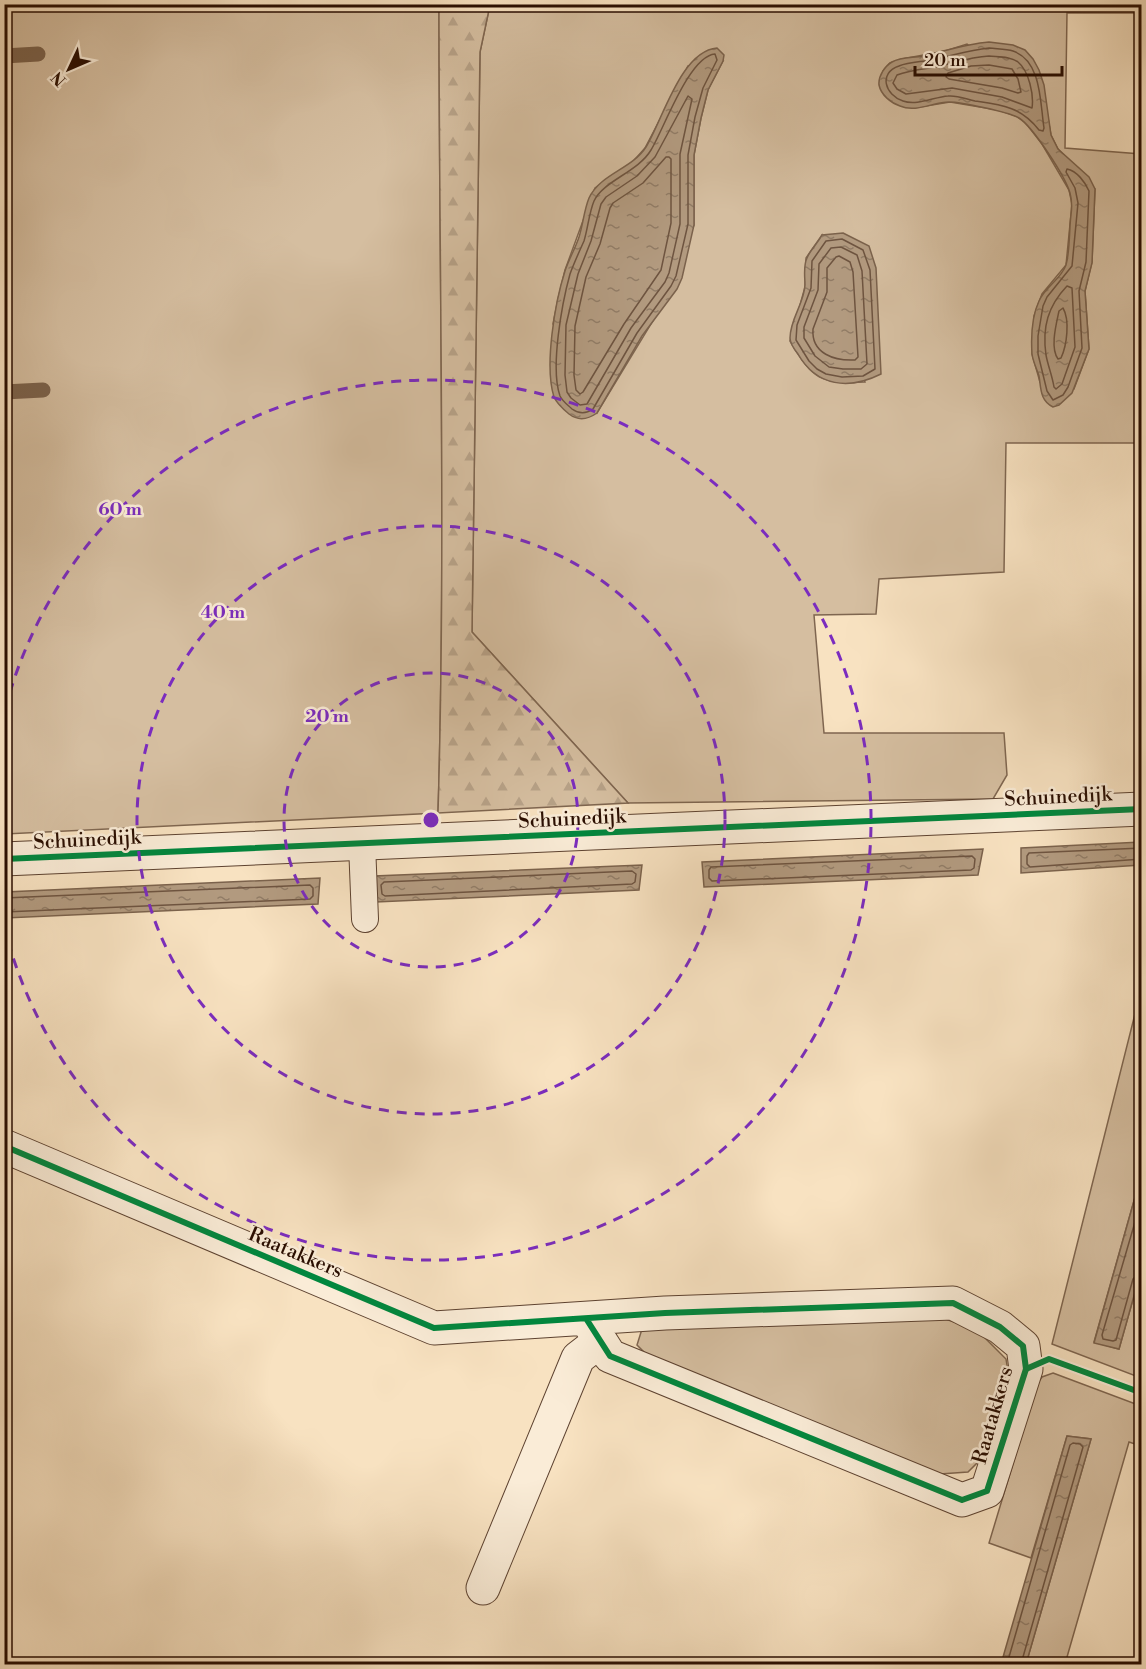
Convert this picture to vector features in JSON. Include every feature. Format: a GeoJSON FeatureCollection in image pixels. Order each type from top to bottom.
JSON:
{"type":"FeatureCollection","features":[{"type":"Feature","properties":{"kind":"street","name":"Schuinedijk"},"geometry":{"type":"LineString","coordinates":[[4,859],[1142,809]]}},
{"type":"Feature","properties":{"kind":"street","name":"Raatakkers"},"geometry":{"type":"LineString","coordinates":[[4,1146],[434,1328],[594,1330],[665,1313],[953,1303],[1000,1327],[1023,1346],[1026,1369],[987,1491],[962,1500],[610,1356],[594,1330]]}},
{"type":"Feature","properties":{"kind":"street"},"geometry":{"type":"LineString","coordinates":[[483,1588],[578,1358],[594,1330]]}},
{"type":"Feature","properties":{"kind":"lane"},"geometry":{"type":"LineString","coordinates":[[362,844],[365,920]]}},
{"type":"Feature","properties":{"kind":"green space"},"geometry":{"type":"Polygon","coordinates":[[[4,5],[439,5],[442,510],[438,813],[5,834],[4,5]]]}},
{"type":"Feature","properties":{"kind":"green space"},"geometry":{"type":"Polygon","coordinates":[[[439,5],[490,5],[480,52],[472,632],[628,803],[438,813],[442,510],[439,5]]]}},
{"type":"Feature","properties":{"kind":"green space"},"geometry":{"type":"Polygon","coordinates":[[[490,5],[1141,5],[1141,13],[1067,13],[1065,148],[1141,154],[1141,268],[1135,443],[1006,443],[1004,572],[879,579],[876,614],[814,615],[824,733],[1004,733],[1007,775],[993,799],[628,803],[472,632],[480,52],[490,5]],[[967,44],[945,51],[902,59],[890,63],[883,71],[914,108],[950,102],[998,110],[1016,116],[1025,122],[1042,144],[1069,190],[1072,204],[1066,265],[1042,294],[1034,316],[1032,354],[1040,382],[1074,389],[1089,349],[1085,291],[1092,262],[1095,189],[1058,149],[1051,135],[1047,113],[967,44]],[[723,61],[688,66],[645,148],[629,166],[595,188],[565,270],[553,324],[597,413],[654,319],[694,225],[694,155],[708,90],[723,61]],[[822,235],[806,258],[805,287],[790,341],[805,364],[819,377],[838,382],[865,382],[822,235]]]}},
{"type":"Feature","properties":{"kind":"green space"},"geometry":{"type":"Polygon","coordinates":[[[1141,990],[1141,1176],[1094,1342],[1119,1349],[1141,1271],[1141,1378],[1052,1344],[1141,990]]]}},
{"type":"Feature","properties":{"kind":"green space"},"geometry":{"type":"Polygon","coordinates":[[[945,1319],[976,1329],[1006,1359],[1009,1378],[982,1458],[968,1472],[940,1474],[646,1354],[637,1345],[642,1329],[945,1319]]]}},
{"type":"Feature","properties":{"kind":"green space"},"geometry":{"type":"Polygon","coordinates":[[[1053,1373],[1141,1406],[1141,1446],[1129,1442],[1065,1664],[1026,1664],[1091,1439],[1067,1436],[1031,1558],[989,1543],[1037,1384],[1042,1377],[1053,1373]]]}},
{"type":"Feature","properties":{"kind":"water"},"geometry":{"type":"Polygon","coordinates":[[[989,42],[1013,45],[1025,50],[1033,59],[1044,85],[1051,135],[1058,149],[1089,177],[1095,189],[1092,263],[1085,291],[1089,349],[1072,393],[1059,405],[1053,407],[1042,394],[1032,354],[1032,334],[1039,301],[1064,270],[1067,260],[1072,209],[1070,193],[1062,175],[1040,141],[1019,118],[996,110],[955,102],[906,108],[887,98],[879,85],[882,72],[895,60],[989,42]]]}},
{"type":"Feature","properties":{"kind":"water"},"geometry":{"type":"Polygon","coordinates":[[[717,48],[724,55],[708,90],[694,155],[694,225],[682,278],[677,289],[642,336],[597,413],[586,418],[576,418],[562,408],[554,397],[551,384],[550,352],[554,316],[561,284],[579,237],[589,198],[608,177],[640,155],[683,73],[704,52],[717,48]]]}},
{"type":"Feature","properties":{"kind":"water"},"geometry":{"type":"Polygon","coordinates":[[[843,233],[869,246],[876,268],[881,374],[869,379],[846,383],[824,379],[814,373],[794,348],[790,338],[792,324],[804,292],[804,272],[808,255],[822,235],[843,233]]]}},
{"type":"Feature","properties":{"kind":"water"},"geometry":{"type":"Polygon","coordinates":[[[1141,842],[1141,865],[1021,873],[1021,848],[1141,842]]]}},
{"type":"Feature","properties":{"kind":"water"},"geometry":{"type":"Polygon","coordinates":[[[983,849],[978,875],[704,887],[702,862],[983,849]]]}},
{"type":"Feature","properties":{"kind":"water"},"geometry":{"type":"Polygon","coordinates":[[[642,865],[639,890],[376,902],[374,876],[642,865]]]}},
{"type":"Feature","properties":{"kind":"water"},"geometry":{"type":"Polygon","coordinates":[[[320,878],[318,904],[5,918],[5,892],[320,878]]]}},
{"type":"Feature","properties":{"kind":"water"},"geometry":{"type":"Polygon","coordinates":[[[1141,1176],[1141,1271],[1119,1349],[1094,1343],[1141,1176]]]}},
{"type":"Feature","properties":{"kind":"water"},"geometry":{"type":"Polygon","coordinates":[[[1067,1436],[1091,1439],[1026,1664],[1001,1664],[1067,1436]]]}},
{"type":"Feature","properties":{"kind":"waterway"},"geometry":{"type":"LineString","coordinates":[[4,56],[38,54]]}},
{"type":"Feature","properties":{"kind":"waterway"},"geometry":{"type":"LineString","coordinates":[[4,392],[43,390]]}},
{"type":"Feature","properties":{"kind":"cycle path"},"geometry":{"type":"LineString","coordinates":[[4,859],[1142,809]]}},
{"type":"Feature","properties":{"kind":"cycle path"},"geometry":{"type":"LineString","coordinates":[[4,1146],[434,1328],[665,1313],[953,1303],[1000,1327],[1023,1346],[1026,1369],[987,1491],[962,1500],[610,1356],[587,1320]]}},
{"type":"Feature","properties":{"kind":"cycle path"},"geometry":{"type":"LineString","coordinates":[[1026,1369],[1049,1359],[1142,1393]]}}]}
